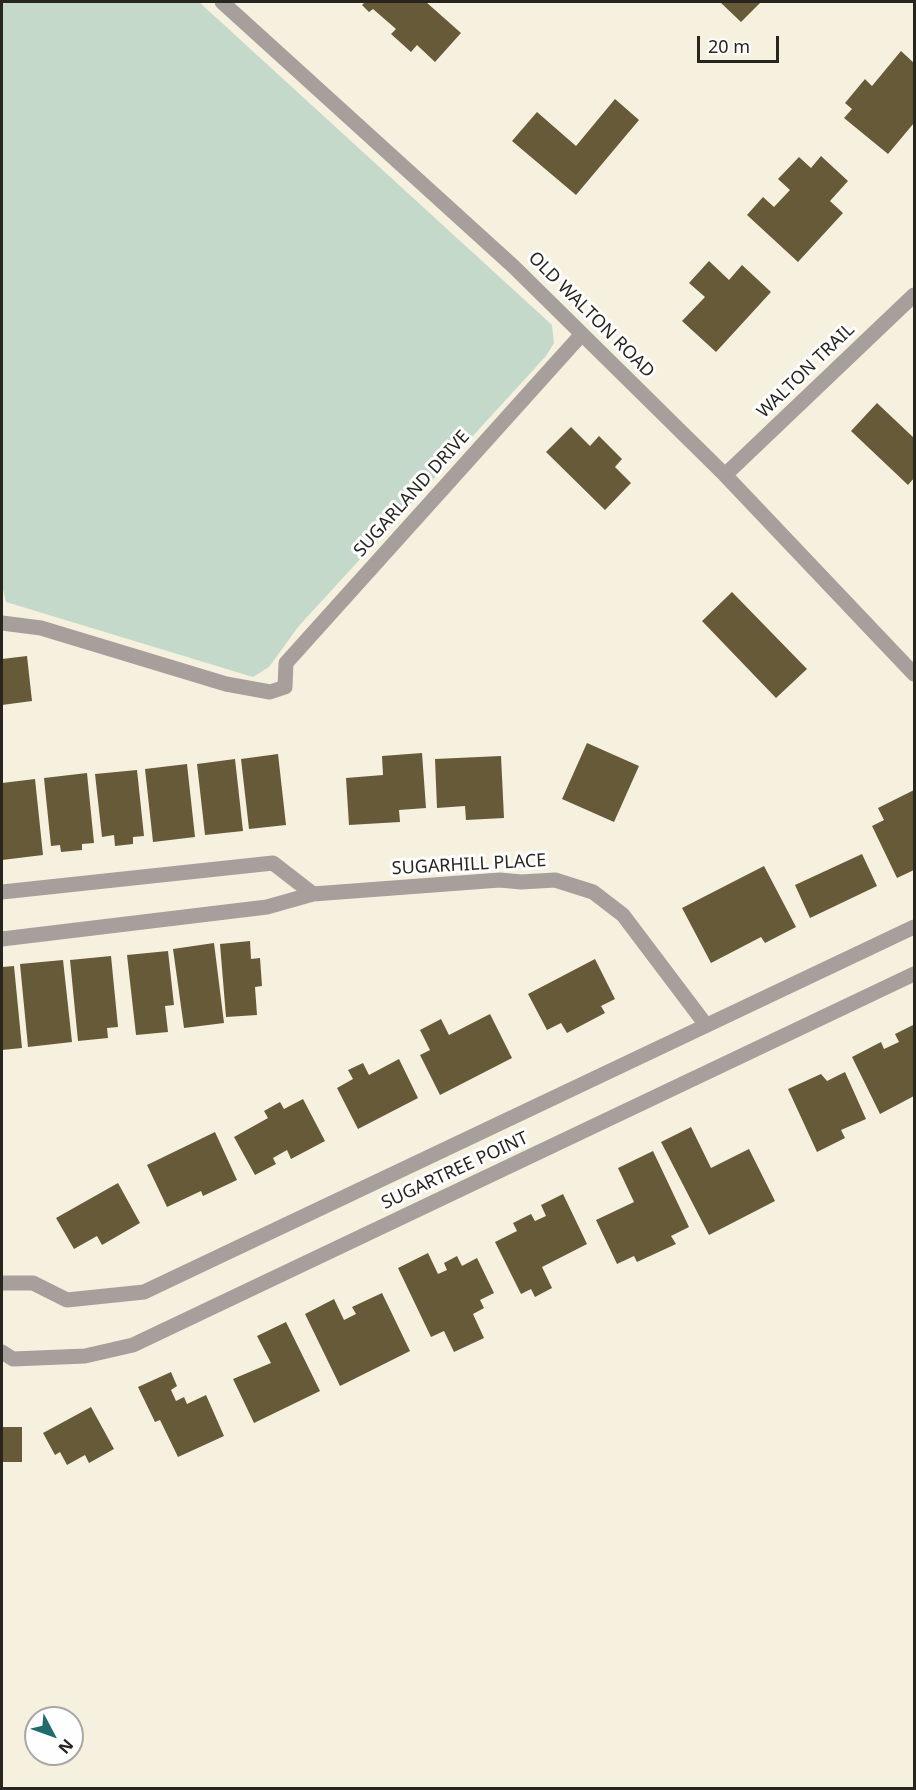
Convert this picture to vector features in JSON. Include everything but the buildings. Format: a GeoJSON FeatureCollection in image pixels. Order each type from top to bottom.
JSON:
{"type":"FeatureCollection","features":[{"type":"Feature","properties":{"kind":"street","name":"OLD WALTON ROAD"},"geometry":{"type":"LineString","coordinates":[[222,2],[514,267],[725,476],[915,674]]}},
{"type":"Feature","properties":{"kind":"street","name":"WALTON TRAIL"},"geometry":{"type":"LineString","coordinates":[[725,476],[915,295]]}},
{"type":"Feature","properties":{"kind":"street","name":"SUGARLAND DRIVE"},"geometry":{"type":"LineString","coordinates":[[2,623],[41,628],[226,684],[270,692],[285,687],[286,663],[582,334]]}},
{"type":"Feature","properties":{"kind":"street"},"geometry":{"type":"LineString","coordinates":[[2,892],[273,863],[313,894]]}},
{"type":"Feature","properties":{"kind":"street","name":"SUGARHILL PLACE"},"geometry":{"type":"LineString","coordinates":[[2,939],[267,907],[313,894],[500,880],[521,882],[555,880],[593,892],[623,915],[706,1025]]}},
{"type":"Feature","properties":{"kind":"street","name":"SUGARTREE POINT"},"geometry":{"type":"LineString","coordinates":[[2,1283],[33,1284],[67,1300],[144,1292],[915,927]]}},
{"type":"Feature","properties":{"kind":"street","name":"SUGARTREE POINT"},"geometry":{"type":"LineString","coordinates":[[2,1352],[13,1359],[75,1356],[133,1346],[915,974]]}},
{"type":"Feature","properties":{"kind":"green space"},"geometry":{"type":"Polygon","coordinates":[[[2,2],[199,2],[552,325],[554,343],[546,356],[298,627],[269,667],[253,677],[6,602],[2,585],[2,2]]]}}]}
